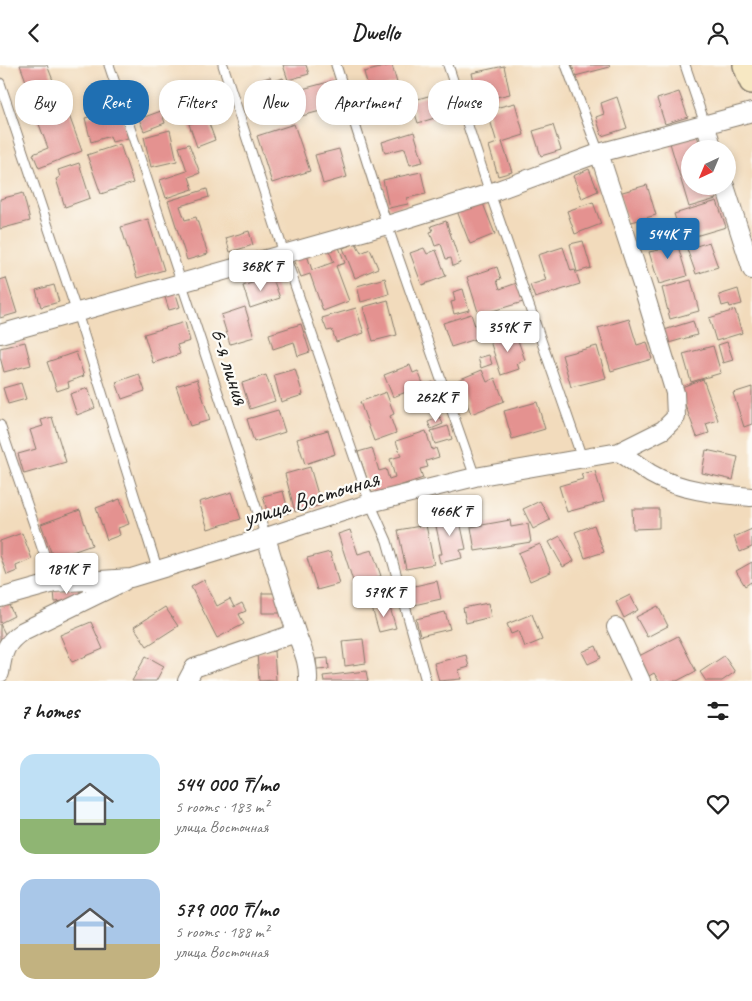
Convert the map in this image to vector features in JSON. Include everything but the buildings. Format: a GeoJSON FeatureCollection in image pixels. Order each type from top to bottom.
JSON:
{"type":"FeatureCollection","features":[{"type":"Feature","properties":{"kind":"main road"},"geometry":{"type":"LineString","coordinates":[[746,65],[752,81]]}},
{"type":"Feature","properties":{"kind":"street"},"geometry":{"type":"LineString","coordinates":[[0,334],[387,225],[490,193],[599,153],[752,112]]}},
{"type":"Feature","properties":{"kind":"street"},"geometry":{"type":"LineString","coordinates":[[705,124],[710,140]]}},
{"type":"Feature","properties":{"kind":"street","name":"улица Восточная"},"geometry":{"type":"LineString","coordinates":[[0,597],[54,583],[131,578],[370,503],[475,477],[619,452],[663,430],[676,417],[675,393],[599,153]]}},
{"type":"Feature","properties":{"kind":"street"},"geometry":{"type":"LineString","coordinates":[[728,195],[752,270]]}},
{"type":"Feature","properties":{"kind":"street"},"geometry":{"type":"LineString","coordinates":[[619,452],[652,474],[678,485],[750,501]]}},
{"type":"Feature","properties":{"kind":"street"},"geometry":{"type":"LineString","coordinates":[[266,537],[296,633],[304,651],[309,671],[308,681]]}},
{"type":"Feature","properties":{"kind":"street"},"geometry":{"type":"LineString","coordinates":[[0,673],[4,649],[12,638],[131,578]]}},
{"type":"Feature","properties":{"kind":"street"},"geometry":{"type":"LineString","coordinates":[[616,627],[641,681]]}},
{"type":"Feature","properties":{"kind":"street"},"geometry":{"type":"LineString","coordinates":[[187,681],[194,668],[296,633]]}},
{"type":"Feature","properties":{"kind":"lane","name":"6-я линия"},"geometry":{"type":"LineString","coordinates":[[109,65],[266,537]]}},
{"type":"Feature","properties":{"kind":"lane"},"geometry":{"type":"LineString","coordinates":[[223,65],[284,253],[370,503],[386,541],[426,681]]}},
{"type":"Feature","properties":{"kind":"lane"},"geometry":{"type":"LineString","coordinates":[[336,65],[387,225],[475,477]]}},
{"type":"Feature","properties":{"kind":"lane"},"geometry":{"type":"LineString","coordinates":[[448,65],[490,193],[582,458]]}},
{"type":"Feature","properties":{"kind":"lane"},"geometry":{"type":"LineString","coordinates":[[566,65],[599,153]]}},
{"type":"Feature","properties":{"kind":"lane"},"geometry":{"type":"LineString","coordinates":[[685,65],[705,124]]}},
{"type":"Feature","properties":{"kind":"lane"},"geometry":{"type":"LineString","coordinates":[[0,83],[77,313],[158,571]]}},
{"type":"Feature","properties":{"kind":"lane"},"geometry":{"type":"LineString","coordinates":[[0,425],[54,583]]}}]}
